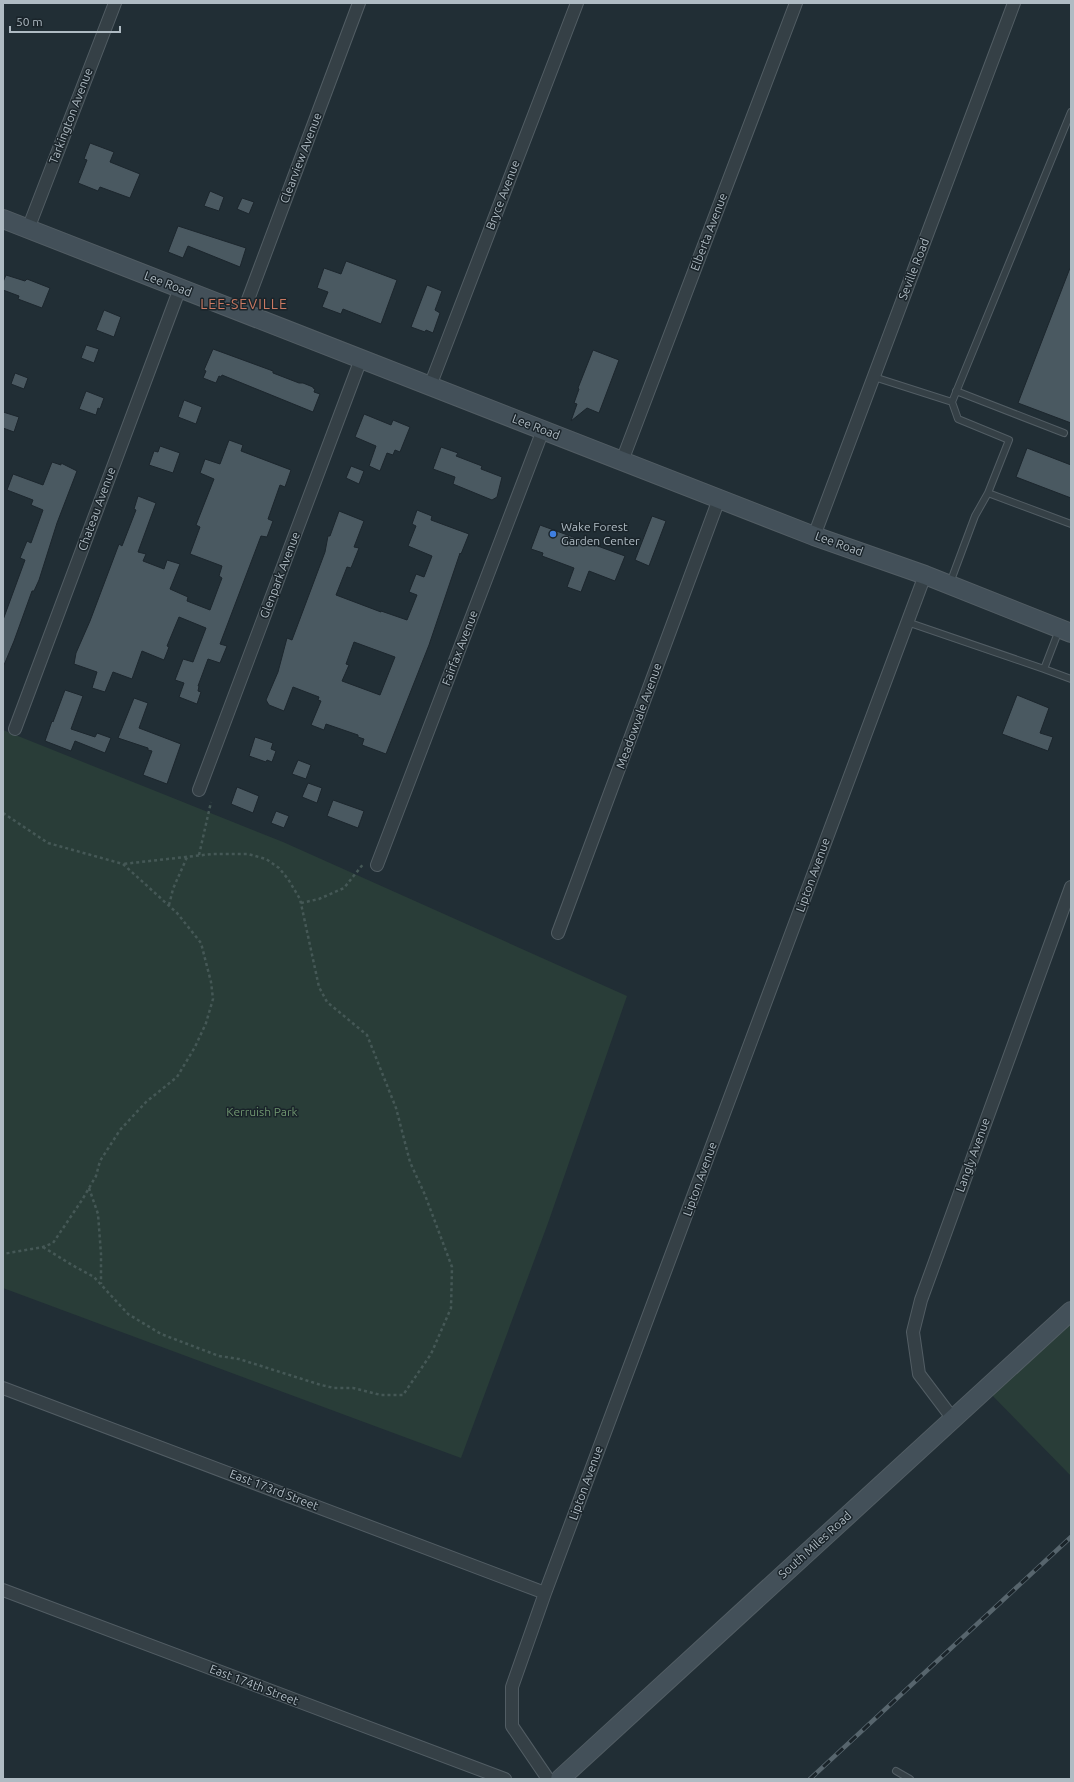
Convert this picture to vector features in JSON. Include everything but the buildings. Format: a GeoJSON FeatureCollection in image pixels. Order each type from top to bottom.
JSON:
{"type":"FeatureCollection","features":[{"type":"Feature","properties":{"kind":"main road","name":"Lee Road"},"geometry":{"type":"LineString","coordinates":[[4,221],[180,288],[814,536],[925,575],[1065,631]]}},
{"type":"Feature","properties":{"kind":"main road","name":"South Miles Road"},"geometry":{"type":"LineString","coordinates":[[560,1779],[1071,1311]]}},
{"type":"Feature","properties":{"kind":"street","name":"Tarkington Avenue"},"geometry":{"type":"LineString","coordinates":[[28,229],[115,3]]}},
{"type":"Feature","properties":{"kind":"street","name":"Clearview Avenue"},"geometry":{"type":"LineString","coordinates":[[243,313],[359,3]]}},
{"type":"Feature","properties":{"kind":"street","name":"Bryce Avenue"},"geometry":{"type":"LineString","coordinates":[[430,386],[577,3]]}},
{"type":"Feature","properties":{"kind":"street","name":"Elberta Avenue"},"geometry":{"type":"LineString","coordinates":[[622,461],[796,3]]}},
{"type":"Feature","properties":{"kind":"street","name":"Seville Road"},"geometry":{"type":"LineString","coordinates":[[814,536],[1014,3]]}},
{"type":"Feature","properties":{"kind":"street","name":"Chateau Avenue"},"geometry":{"type":"LineString","coordinates":[[15,729],[180,288]]}},
{"type":"Feature","properties":{"kind":"street","name":"Glenpark Avenue"},"geometry":{"type":"LineString","coordinates":[[199,790],[361,359]]}},
{"type":"Feature","properties":{"kind":"street","name":"Fairfax Avenue"},"geometry":{"type":"LineString","coordinates":[[371,863],[544,430]]}},
{"type":"Feature","properties":{"kind":"street","name":"Meadowvale Avenue"},"geometry":{"type":"LineString","coordinates":[[558,933],[719,499]]}},
{"type":"Feature","properties":{"kind":"street","name":"Lipton Avenue"},"geometry":{"type":"LineString","coordinates":[[548,1779],[512,1726],[512,1687],[545,1593],[925,575]]}},
{"type":"Feature","properties":{"kind":"street","name":"Langly Avenue"},"geometry":{"type":"LineString","coordinates":[[954,1419],[919,1374],[913,1332],[921,1300],[1071,887]]}},
{"type":"Feature","properties":{"kind":"street","name":"East 173rd Street"},"geometry":{"type":"LineString","coordinates":[[3,1388],[545,1593]]}},
{"type":"Feature","properties":{"kind":"street","name":"East 174th Street"},"geometry":{"type":"LineString","coordinates":[[3,1590],[505,1779]]}},
{"type":"Feature","properties":{"kind":"lane"},"geometry":{"type":"LineString","coordinates":[[950,585],[975,516],[988,493],[1009,440],[958,418],[952,402],[1071,112]]}},
{"type":"Feature","properties":{"kind":"lane"},"geometry":{"type":"LineString","coordinates":[[874,377],[952,402]]}},
{"type":"Feature","properties":{"kind":"lane"},"geometry":{"type":"LineString","coordinates":[[956,390],[1064,433]]}},
{"type":"Feature","properties":{"kind":"lane"},"geometry":{"type":"LineString","coordinates":[[988,493],[1071,524]]}},
{"type":"Feature","properties":{"kind":"lane"},"geometry":{"type":"LineString","coordinates":[[907,622],[1071,679]]}},
{"type":"Feature","properties":{"kind":"lane"},"geometry":{"type":"LineString","coordinates":[[1044,669],[1065,631]]}},
{"type":"Feature","properties":{"kind":"lane"},"geometry":{"type":"LineString","coordinates":[[896,1771],[910,1779]]}},
{"type":"Feature","properties":{"kind":"path"},"geometry":{"type":"LineString","coordinates":[[199,855],[211,802]]}},
{"type":"Feature","properties":{"kind":"path"},"geometry":{"type":"LineString","coordinates":[[3,813],[48,842],[123,864],[199,855],[248,854],[266,859],[279,868],[288,879],[301,903],[319,987],[327,1002],[367,1035],[396,1108],[410,1162],[425,1195],[452,1267],[451,1308],[431,1354],[403,1395],[381,1395],[353,1388],[334,1388],[288,1376],[239,1359],[219,1356],[161,1334],[128,1314],[94,1276],[72,1265],[43,1247]]}},
{"type":"Feature","properties":{"kind":"path"},"geometry":{"type":"LineString","coordinates":[[169,906],[173,889],[187,857]]}},
{"type":"Feature","properties":{"kind":"path"},"geometry":{"type":"LineString","coordinates":[[301,903],[319,898],[344,888],[371,863]]}},
{"type":"Feature","properties":{"kind":"path"},"geometry":{"type":"LineString","coordinates":[[3,1254],[43,1247],[53,1243],[89,1188],[96,1176],[100,1162],[120,1130],[146,1102],[177,1077],[195,1047],[206,1023],[212,999],[211,982],[201,944],[177,913],[123,864]]}},
{"type":"Feature","properties":{"kind":"path"},"geometry":{"type":"LineString","coordinates":[[89,1188],[98,1214],[101,1254],[101,1284]]}},
{"type":"Feature","properties":{"kind":"green space","name":"Kerruish Park"},"geometry":{"type":"Polygon","coordinates":[[[3,730],[283,842],[627,996],[548,1223],[461,1458],[3,1288],[3,730]]]}},
{"type":"Feature","properties":{"kind":"green space"},"geometry":{"type":"Polygon","coordinates":[[[1071,1311],[1071,1476],[986,1389],[1071,1311]]]}},
{"type":"Feature","properties":{"kind":"railway"},"geometry":{"type":"LineString","coordinates":[[810,1779],[1071,1537]]}},
{"type":"Feature","properties":{"kind":"place","name":"Wake Forest Garden Center"},"geometry":{"type":"Point","coordinates":[553,534]}},
{"type":"Feature","properties":{"kind":"district","name":"LEE-SEVILLE"},"geometry":{"type":"Point","coordinates":[244,304]}}]}
